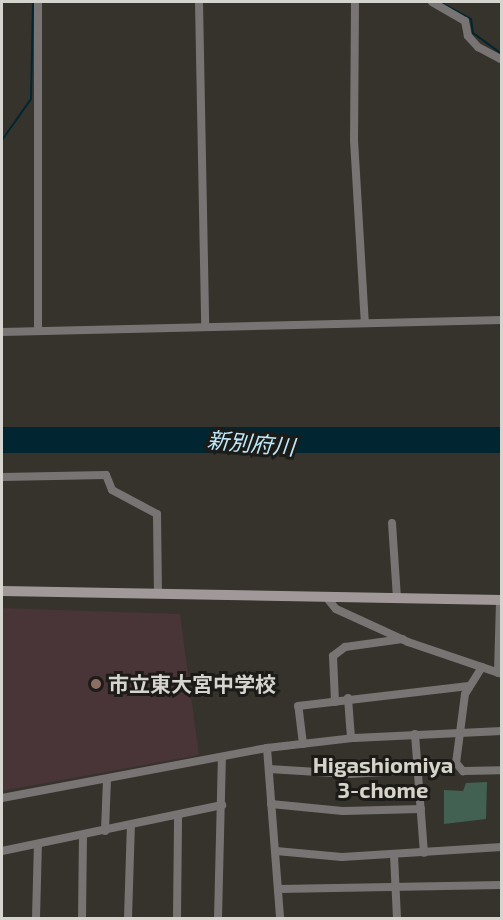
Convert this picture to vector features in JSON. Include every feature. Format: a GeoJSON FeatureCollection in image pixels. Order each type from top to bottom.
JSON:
{"type":"FeatureCollection","features":[{"type":"Feature","properties":{"kind":"street"},"geometry":{"type":"LineString","coordinates":[[38,2],[38,331]]}},
{"type":"Feature","properties":{"kind":"street"},"geometry":{"type":"LineString","coordinates":[[199,2],[205,324]]}},
{"type":"Feature","properties":{"kind":"street"},"geometry":{"type":"LineString","coordinates":[[356,2],[354,140],[364,323]]}},
{"type":"Feature","properties":{"kind":"street"},"geometry":{"type":"LineString","coordinates":[[432,2],[465,21],[468,36],[478,47],[501,60]]}},
{"type":"Feature","properties":{"kind":"street"},"geometry":{"type":"LineString","coordinates":[[2,332],[205,324],[501,320]]}},
{"type":"Feature","properties":{"kind":"street"},"geometry":{"type":"LineString","coordinates":[[2,477],[106,475],[112,490],[157,514],[158,593]]}},
{"type":"Feature","properties":{"kind":"street"},"geometry":{"type":"LineString","coordinates":[[392,523],[397,598]]}},
{"type":"Feature","properties":{"kind":"street"},"geometry":{"type":"LineString","coordinates":[[2,591],[501,600],[500,674],[402,639],[336,609],[327,598]]}},
{"type":"Feature","properties":{"kind":"street"},"geometry":{"type":"LineString","coordinates":[[335,702],[333,656],[345,648],[402,639]]}},
{"type":"Feature","properties":{"kind":"street"},"geometry":{"type":"LineString","coordinates":[[482,668],[469,686],[456,763],[464,771],[501,770]]}},
{"type":"Feature","properties":{"kind":"street"},"geometry":{"type":"LineString","coordinates":[[303,744],[298,706],[335,702],[348,698],[469,686]]}},
{"type":"Feature","properties":{"kind":"street"},"geometry":{"type":"LineString","coordinates":[[348,698],[351,738]]}},
{"type":"Feature","properties":{"kind":"street"},"geometry":{"type":"LineString","coordinates":[[2,798],[222,759],[267,748],[351,738],[501,731]]}},
{"type":"Feature","properties":{"kind":"street"},"geometry":{"type":"LineString","coordinates":[[415,734],[424,853]]}},
{"type":"Feature","properties":{"kind":"street"},"geometry":{"type":"LineString","coordinates":[[267,748],[280,918]]}},
{"type":"Feature","properties":{"kind":"street"},"geometry":{"type":"LineString","coordinates":[[218,918],[222,759]]}},
{"type":"Feature","properties":{"kind":"street"},"geometry":{"type":"LineString","coordinates":[[269,769],[350,774],[418,770]]}},
{"type":"Feature","properties":{"kind":"street"},"geometry":{"type":"LineString","coordinates":[[105,831],[107,779]]}},
{"type":"Feature","properties":{"kind":"street"},"geometry":{"type":"LineString","coordinates":[[271,804],[343,811],[421,809]]}},
{"type":"Feature","properties":{"kind":"street"},"geometry":{"type":"LineString","coordinates":[[2,851],[222,805]]}},
{"type":"Feature","properties":{"kind":"street"},"geometry":{"type":"LineString","coordinates":[[177,918],[178,815]]}},
{"type":"Feature","properties":{"kind":"street"},"geometry":{"type":"LineString","coordinates":[[128,918],[131,825]]}},
{"type":"Feature","properties":{"kind":"street"},"geometry":{"type":"LineString","coordinates":[[81,918],[83,835]]}},
{"type":"Feature","properties":{"kind":"street"},"geometry":{"type":"LineString","coordinates":[[36,918],[38,844]]}},
{"type":"Feature","properties":{"kind":"street"},"geometry":{"type":"LineString","coordinates":[[276,851],[342,857],[501,848]]}},
{"type":"Feature","properties":{"kind":"street"},"geometry":{"type":"LineString","coordinates":[[394,855],[397,918]]}},
{"type":"Feature","properties":{"kind":"street"},"geometry":{"type":"LineString","coordinates":[[279,889],[396,889],[501,885]]}},
{"type":"Feature","properties":{"kind":"shaded area","name":"市立東大宮中学校"},"geometry":{"type":"Polygon","coordinates":[[[2,608],[180,614],[199,755],[2,791],[2,608]]]}},
{"type":"Feature","properties":{"kind":"green space"},"geometry":{"type":"Polygon","coordinates":[[[487,782],[486,819],[444,824],[444,790],[463,791],[466,783],[487,782]]]}},
{"type":"Feature","properties":{"kind":"water","name":"新別府川"},"geometry":{"type":"Polygon","coordinates":[[[2,427],[501,427],[501,453],[2,453],[2,427]]]}},
{"type":"Feature","properties":{"kind":"waterway"},"geometry":{"type":"LineString","coordinates":[[2,140],[31,99],[33,2]]}},
{"type":"Feature","properties":{"kind":"waterway"},"geometry":{"type":"LineString","coordinates":[[440,2],[471,19],[473,33],[502,54]]}},
{"type":"Feature","properties":{"kind":"place","name":"市立東大宮中学校"},"geometry":{"type":"Point","coordinates":[96,684]}},
{"type":"Feature","properties":{"kind":"district","name":"Higashiomiya 3-chome"},"geometry":{"type":"Point","coordinates":[383,776]}}]}
